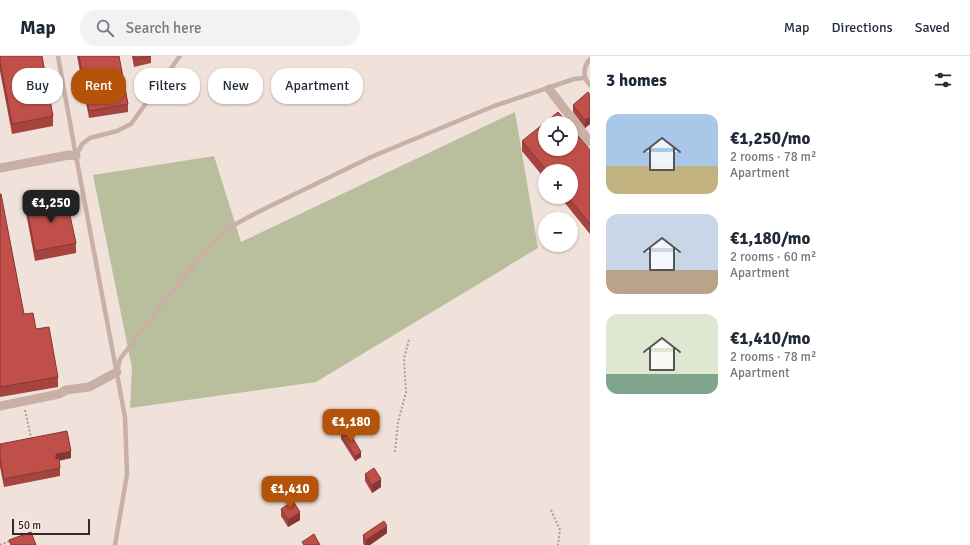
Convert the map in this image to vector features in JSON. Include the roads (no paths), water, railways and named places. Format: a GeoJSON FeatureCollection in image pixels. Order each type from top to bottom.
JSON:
{"type":"FeatureCollection","features":[{"type":"Feature","properties":{"kind":"street"},"geometry":{"type":"LineString","coordinates":[[549,89],[590,142]]}},
{"type":"Feature","properties":{"kind":"street"},"geometry":{"type":"LineString","coordinates":[[0,168],[69,155],[76,156]]}},
{"type":"Feature","properties":{"kind":"street"},"geometry":{"type":"LineString","coordinates":[[0,406],[59,394],[66,390],[89,387],[117,372]]}},
{"type":"Feature","properties":{"kind":"lane"},"geometry":{"type":"LineString","coordinates":[[58,56],[125,417],[127,474],[115,545]]}},
{"type":"Feature","properties":{"kind":"lane"},"geometry":{"type":"LineString","coordinates":[[76,156],[82,144],[90,138],[117,131],[131,124],[180,56]]}},
{"type":"Feature","properties":{"kind":"lane"},"geometry":{"type":"LineString","coordinates":[[586,56],[590,59],[585,68],[585,78],[590,85]]}},
{"type":"Feature","properties":{"kind":"lane"},"geometry":{"type":"LineString","coordinates":[[117,372],[120,359],[177,286],[215,241],[232,226],[371,157],[494,106],[549,89],[574,79],[585,78]]}}]}
